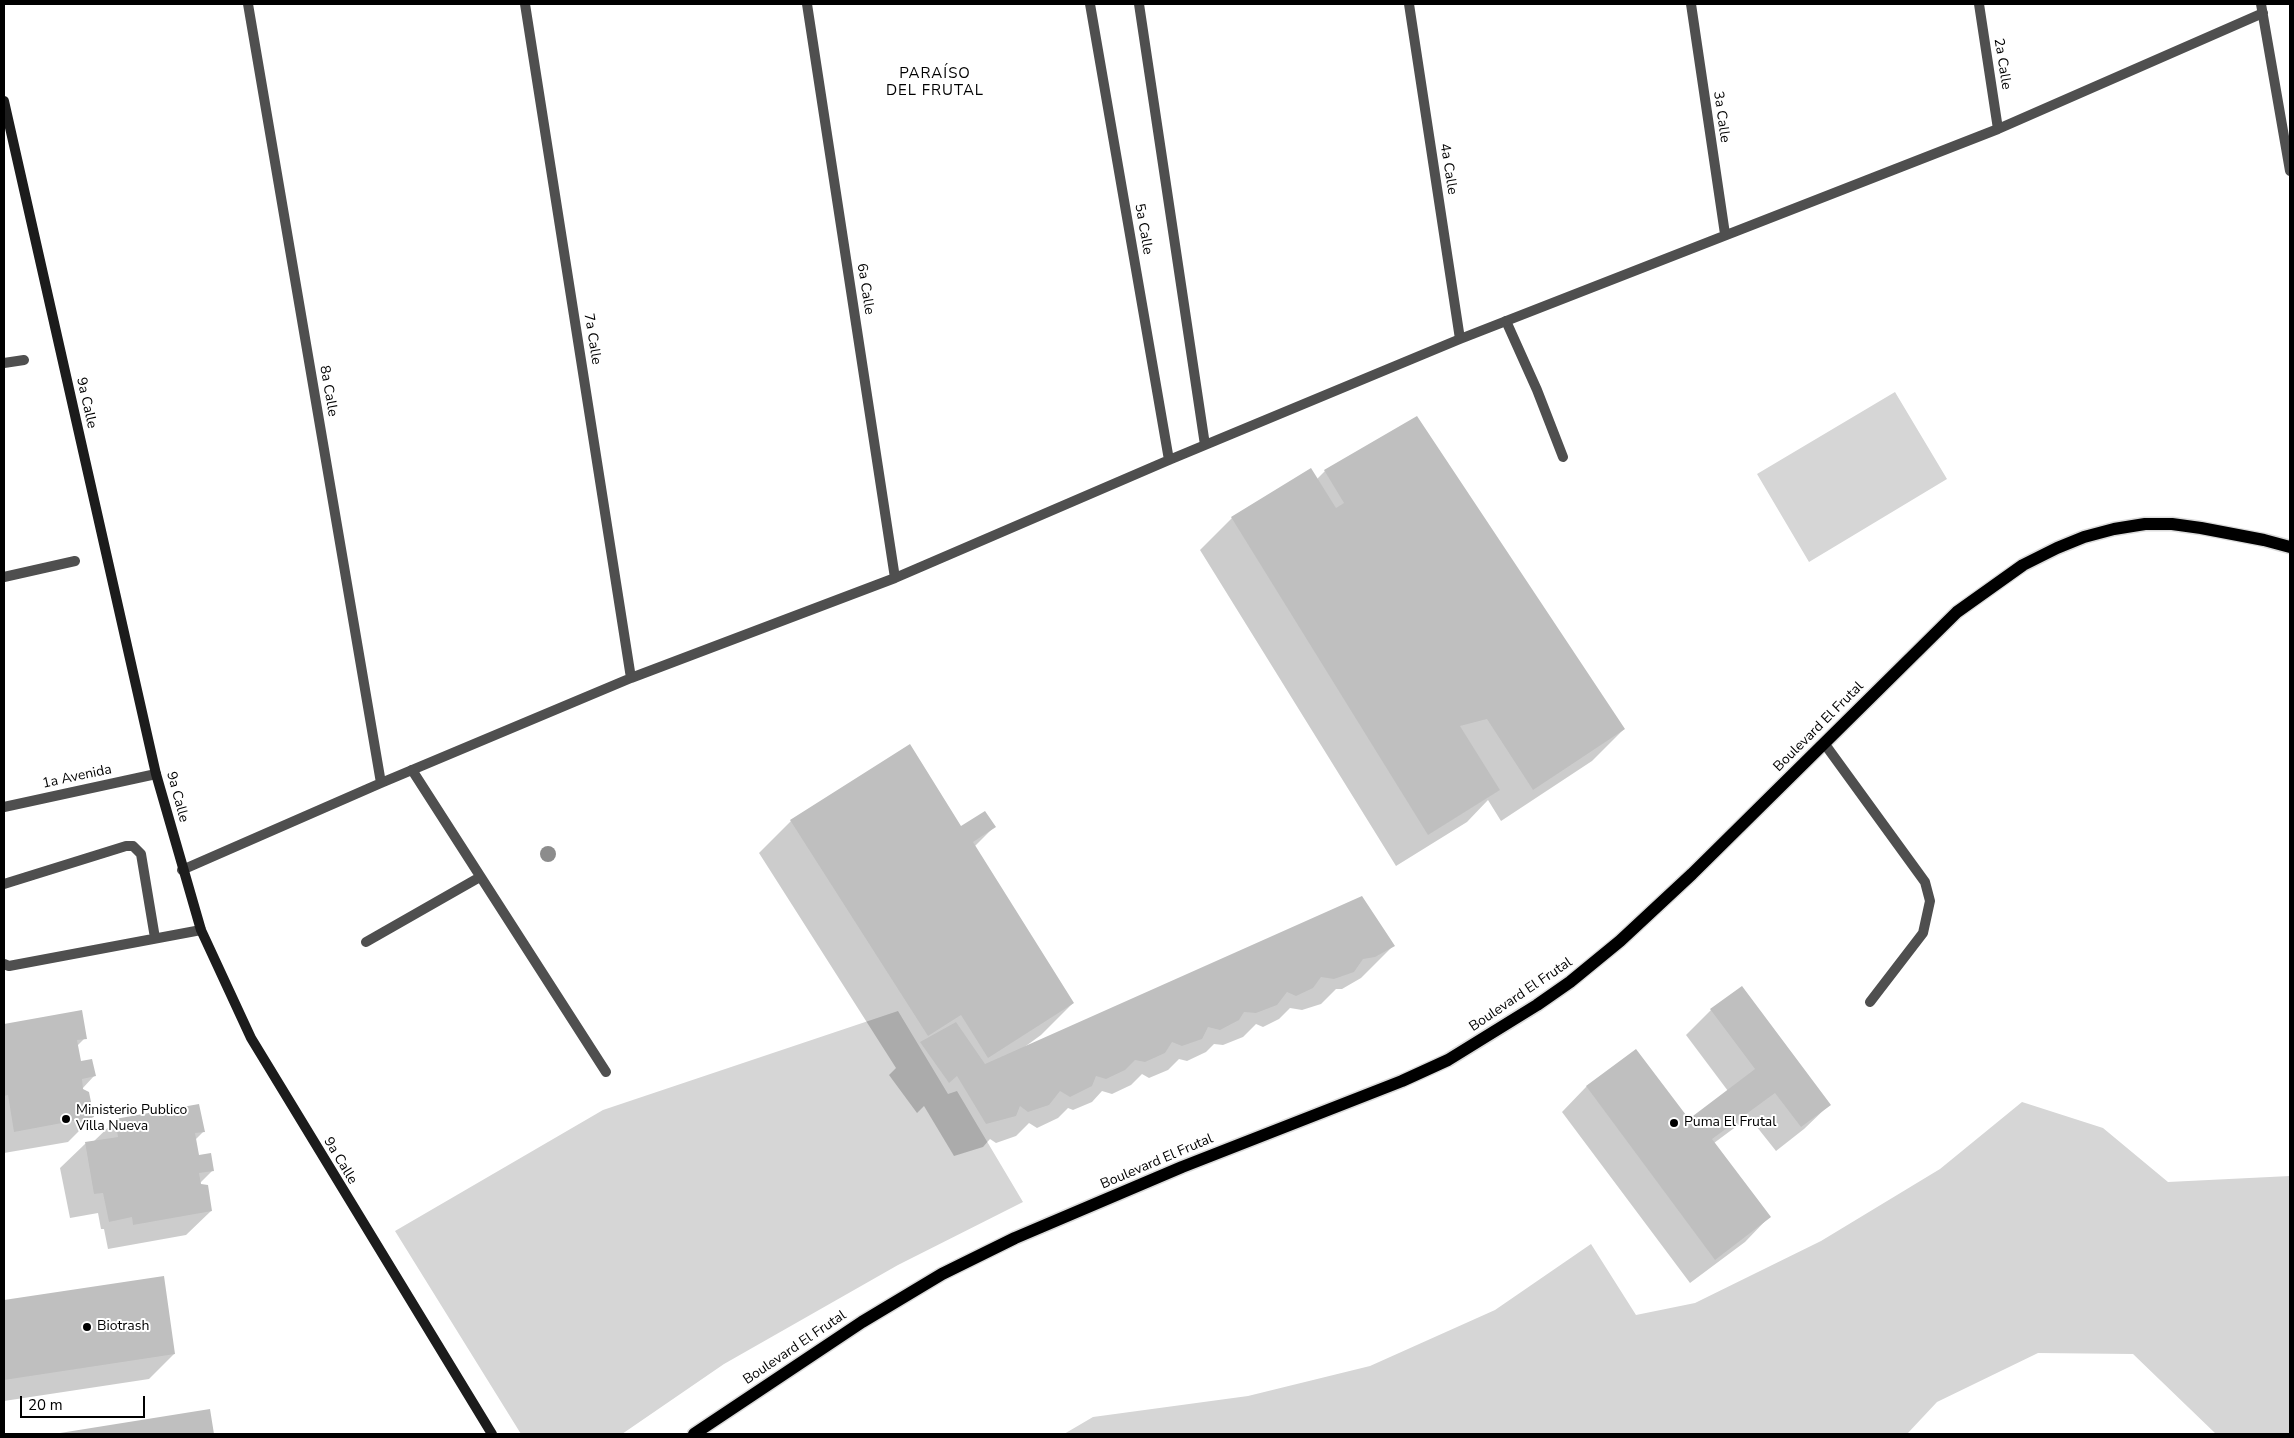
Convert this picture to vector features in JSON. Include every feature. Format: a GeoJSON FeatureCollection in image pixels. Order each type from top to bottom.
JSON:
{"type":"FeatureCollection","features":[{"type":"Feature","properties":{"kind":"main road","name":"9a Calle"},"geometry":{"type":"LineString","coordinates":[[4,101],[5,114],[156,774],[182,870],[201,930],[252,1038],[492,1434]]}},
{"type":"Feature","properties":{"kind":"main road","name":"Boulevard El Frutal"},"geometry":{"type":"LineString","coordinates":[[694,1434],[862,1322],[942,1274],[1015,1238],[1182,1167],[1402,1081],[1448,1060],[1504,1026],[1570,982],[1620,941],[1692,874],[1957,612],[2023,565],[2057,548],[2114,528],[2172,524],[2264,540],[2290,547]]}},
{"type":"Feature","properties":{"kind":"street","name":"8a Calle"},"geometry":{"type":"LineString","coordinates":[[248,4],[380,783]]}},
{"type":"Feature","properties":{"kind":"street","name":"7a Calle"},"geometry":{"type":"LineString","coordinates":[[525,4],[631,678]]}},
{"type":"Feature","properties":{"kind":"street","name":"6a Calle"},"geometry":{"type":"LineString","coordinates":[[807,4],[895,578]]}},
{"type":"Feature","properties":{"kind":"street","name":"5a Calle"},"geometry":{"type":"LineString","coordinates":[[1090,4],[1169,460]]}},
{"type":"Feature","properties":{"kind":"street","name":"5a Calle"},"geometry":{"type":"LineString","coordinates":[[1139,4],[1205,445]]}},
{"type":"Feature","properties":{"kind":"street","name":"4a Calle"},"geometry":{"type":"LineString","coordinates":[[1409,4],[1460,339]]}},
{"type":"Feature","properties":{"kind":"street","name":"3a Calle"},"geometry":{"type":"LineString","coordinates":[[1690,4],[1725,234]]}},
{"type":"Feature","properties":{"kind":"street","name":"2a Calle"},"geometry":{"type":"LineString","coordinates":[[1979,4],[1998,129]]}},
{"type":"Feature","properties":{"kind":"street"},"geometry":{"type":"LineString","coordinates":[[182,870],[380,783],[631,678],[895,578],[1169,460],[1460,339],[1998,129],[2262,9],[2290,171]]}},
{"type":"Feature","properties":{"kind":"street"},"geometry":{"type":"LineString","coordinates":[[1506,321],[1537,390],[1563,457]]}},
{"type":"Feature","properties":{"kind":"street"},"geometry":{"type":"LineString","coordinates":[[4,363],[24,360]]}},
{"type":"Feature","properties":{"kind":"street"},"geometry":{"type":"LineString","coordinates":[[4,577],[75,562]]}},
{"type":"Feature","properties":{"kind":"street"},"geometry":{"type":"LineString","coordinates":[[1824,743],[1925,882],[1930,901],[1923,933],[1870,1002]]}},
{"type":"Feature","properties":{"kind":"street"},"geometry":{"type":"LineString","coordinates":[[412,770],[606,1072]]}},
{"type":"Feature","properties":{"kind":"street","name":"1a Avenida"},"geometry":{"type":"LineString","coordinates":[[4,807],[156,774]]}},
{"type":"Feature","properties":{"kind":"street"},"geometry":{"type":"LineString","coordinates":[[4,884],[126,846],[133,846],[141,854],[155,938]]}},
{"type":"Feature","properties":{"kind":"street"},"geometry":{"type":"LineString","coordinates":[[366,942],[480,877]]}},
{"type":"Feature","properties":{"kind":"street"},"geometry":{"type":"LineString","coordinates":[[4,964],[9,966],[201,930]]}},
{"type":"Feature","properties":{"kind":"shaded area"},"geometry":{"type":"Polygon","coordinates":[[[1895,392],[1947,479],[1809,562],[1757,474],[1895,392]]]}},
{"type":"Feature","properties":{"kind":"shaded area"},"geometry":{"type":"Polygon","coordinates":[[[898,1011],[948,1094],[957,1091],[1023,1202],[898,1265],[724,1364],[622,1434],[521,1434],[395,1231],[603,1110],[898,1011]]]}},
{"type":"Feature","properties":{"kind":"shaded area"},"geometry":{"type":"Polygon","coordinates":[[[2022,1102],[2103,1128],[2168,1182],[2290,1176],[2290,1434],[2216,1434],[2133,1354],[2038,1353],[1937,1402],[1907,1434],[1064,1434],[1093,1417],[1248,1396],[1370,1366],[1495,1310],[1591,1244],[1636,1315],[1695,1303],[1821,1241],[1940,1169],[2022,1102]]]}},
{"type":"Feature","properties":{"kind":"building"},"geometry":{"type":"Polygon","coordinates":[[[1417,416],[1625,729],[1533,790],[1487,719],[1460,726],[1500,790],[1428,835],[1231,517],[1311,468],[1336,508],[1344,503],[1324,470],[1417,416]]]}},
{"type":"Feature","properties":{"kind":"building"},"geometry":{"type":"Polygon","coordinates":[[[910,744],[961,826],[985,811],[996,827],[973,842],[1074,1003],[988,1058],[961,1015],[928,1036],[790,820],[910,744]]]}},
{"type":"Feature","properties":{"kind":"building"},"geometry":{"type":"Polygon","coordinates":[[[1362,896],[1395,946],[1375,957],[1363,959],[1354,972],[1334,979],[1321,977],[1313,988],[1296,996],[1287,992],[1277,1005],[1256,1013],[1244,1012],[1239,1020],[1220,1030],[1208,1027],[1202,1039],[1182,1046],[1172,1042],[1165,1053],[1145,1062],[1135,1060],[1125,1070],[1106,1079],[1096,1076],[1092,1086],[1070,1097],[1060,1091],[1049,1105],[1028,1112],[1020,1106],[1016,1116],[986,1124],[957,1076],[949,1083],[920,1042],[956,1022],[985,1064],[1362,896]]]}},
{"type":"Feature","properties":{"kind":"building","name":"Puma El Frutal"},"geometry":{"type":"Polygon","coordinates":[[[1742,986],[1831,1105],[1801,1127],[1775,1093],[1712,1139],[1771,1217],[1715,1260],[1586,1086],[1636,1049],[1689,1119],[1755,1069],[1710,1009],[1742,986]]]}},
{"type":"Feature","properties":{"kind":"building"},"geometry":{"type":"Polygon","coordinates":[[[82,1010],[87,1039],[77,1040],[81,1061],[92,1059],[96,1076],[82,1079],[83,1089],[89,1092],[94,1117],[14,1132],[8,1095],[4,1096],[4,1024],[82,1010]]]}},
{"type":"Feature","properties":{"kind":"building"},"geometry":{"type":"Polygon","coordinates":[[[199,1104],[205,1132],[195,1133],[199,1155],[211,1153],[214,1171],[199,1173],[201,1184],[208,1185],[212,1211],[133,1225],[132,1217],[109,1222],[103,1193],[94,1194],[85,1142],[118,1137],[115,1119],[199,1104]]]}},
{"type":"Feature","properties":{"kind":"building","name":"Biotrash"},"geometry":{"type":"Polygon","coordinates":[[[164,1276],[175,1354],[4,1380],[4,1300],[164,1276]]]}},
{"type":"Feature","properties":{"kind":"building"},"geometry":{"type":"Polygon","coordinates":[[[210,1409],[214,1434],[60,1434],[60,1433],[210,1409]]]}},
{"type":"Feature","properties":{"kind":"place","name":"Ministerio Publico Villa Nueva"},"geometry":{"type":"Point","coordinates":[66,1119]}},
{"type":"Feature","properties":{"kind":"place","name":"Puma El Frutal"},"geometry":{"type":"Point","coordinates":[1674,1123]}},
{"type":"Feature","properties":{"kind":"place","name":"Biotrash"},"geometry":{"type":"Point","coordinates":[87,1327]}},
{"type":"Feature","properties":{"kind":"district","name":"PARAÍSO DEL FRUTAL"},"geometry":{"type":"Point","coordinates":[935,82]}}]}
